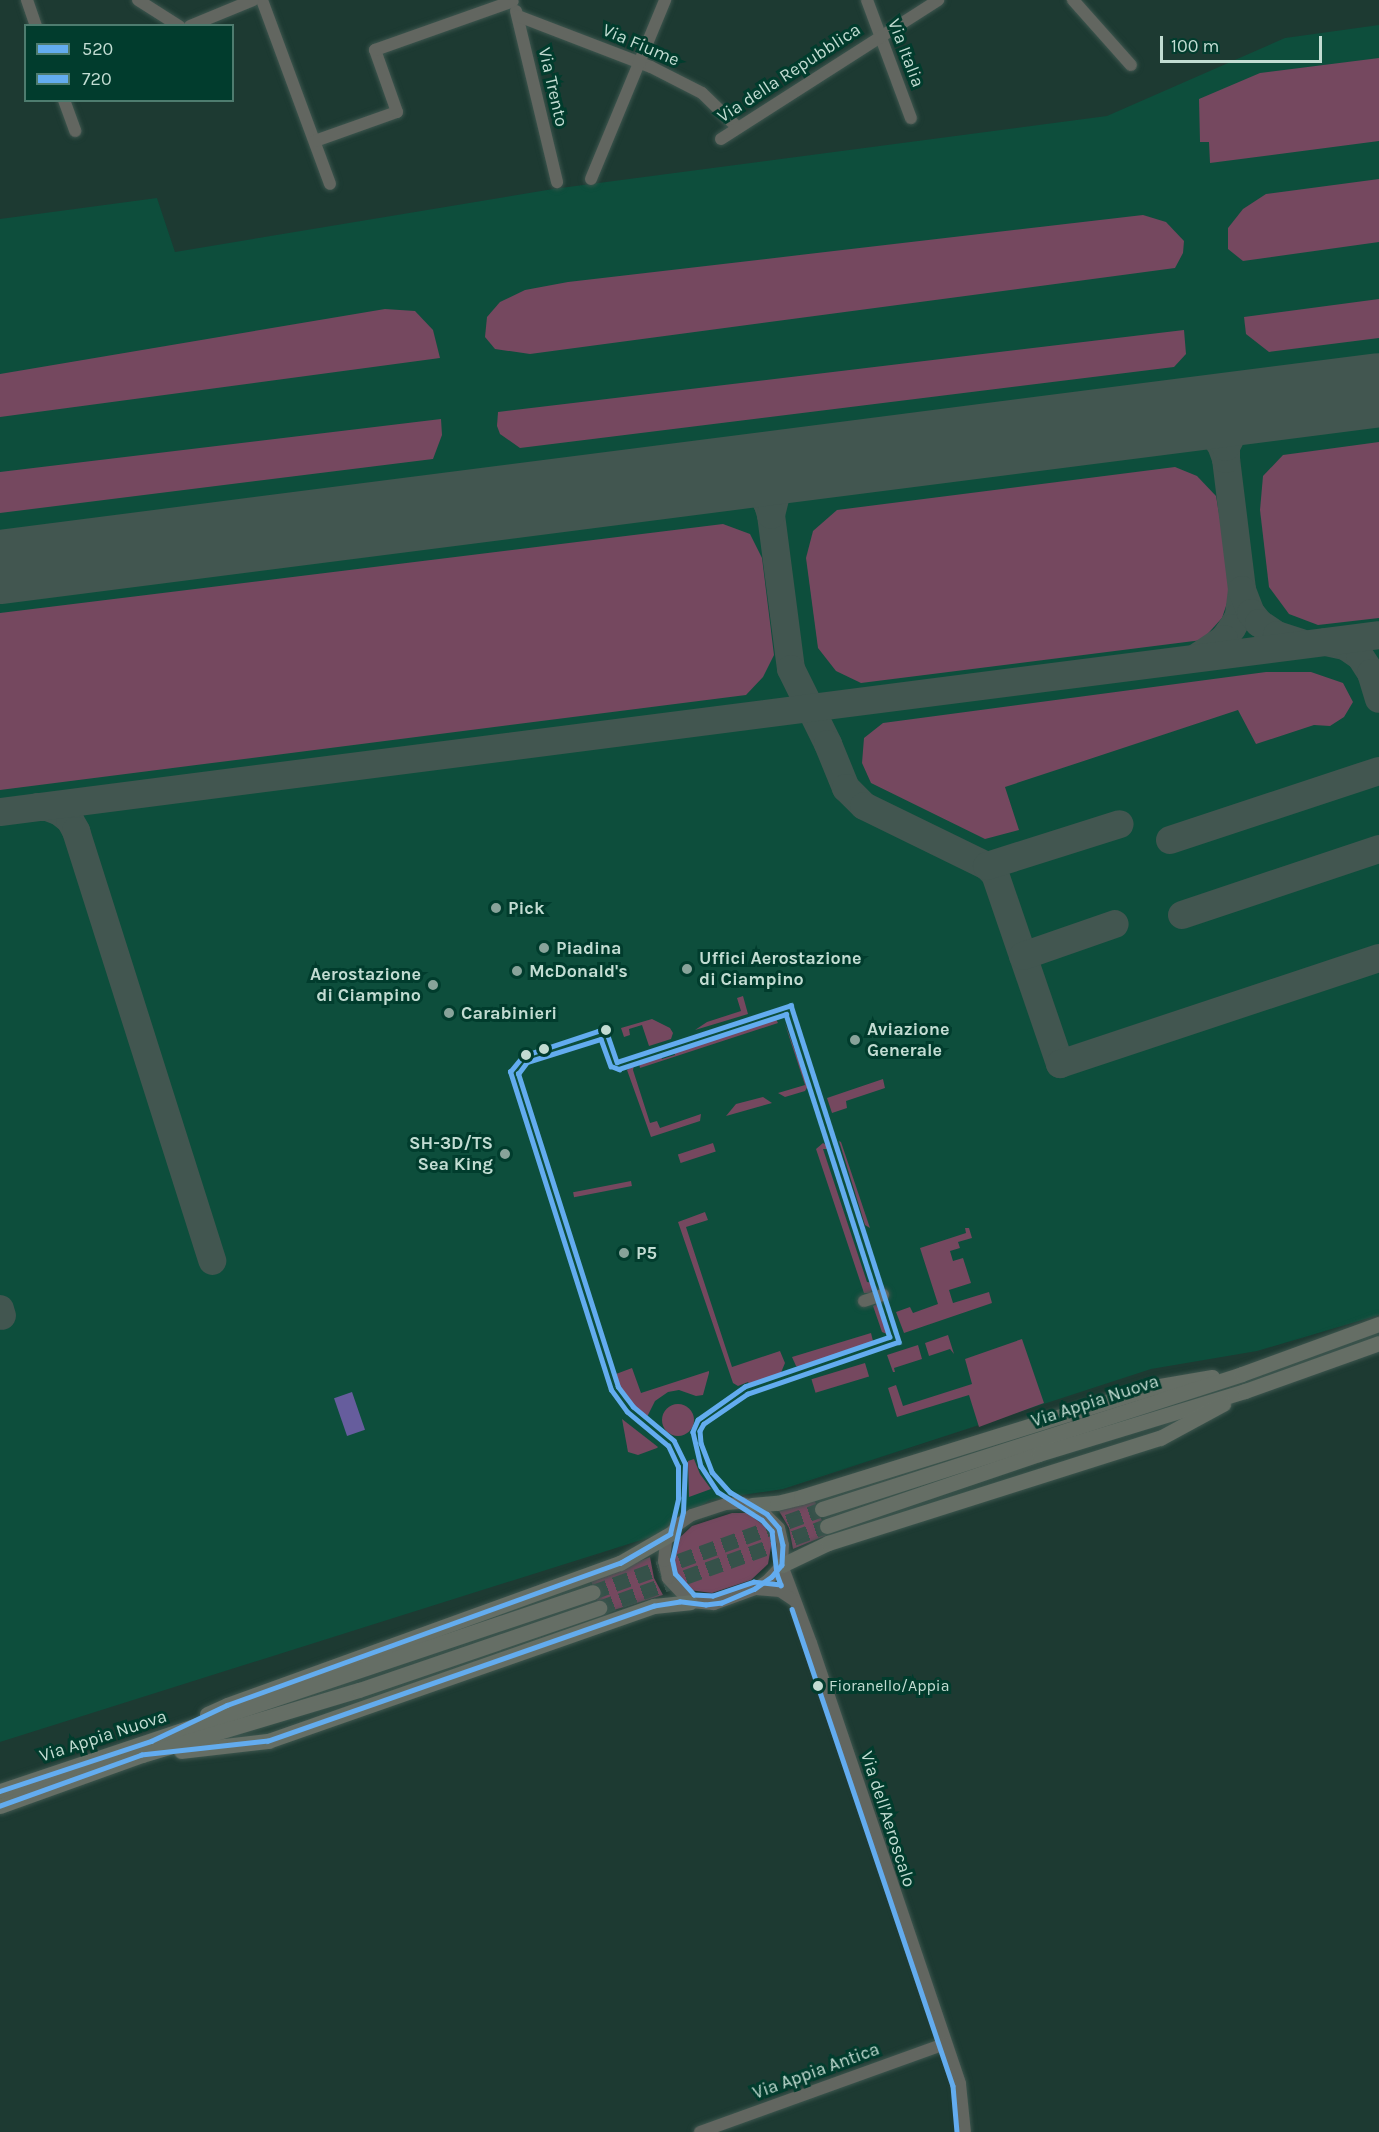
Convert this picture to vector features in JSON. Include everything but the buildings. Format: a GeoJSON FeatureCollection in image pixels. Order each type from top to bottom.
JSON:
{"type":"FeatureCollection","features":[{"type":"Feature","properties":{"kind":"main road","name":"Via Appia Nuova"},"geometry":{"type":"LineString","coordinates":[[822,1509],[1242,1374],[1379,1324]]}},
{"type":"Feature","properties":{"kind":"main road","name":"Via Appia Nuova"},"geometry":{"type":"LineString","coordinates":[[827,1526],[1039,1454],[1245,1391],[1379,1343]]}},
{"type":"Feature","properties":{"kind":"main road"},"geometry":{"type":"LineString","coordinates":[[752,1505],[777,1503],[801,1497],[1159,1386],[1242,1374]]}},
{"type":"Feature","properties":{"kind":"main road"},"geometry":{"type":"LineString","coordinates":[[782,1565],[828,1543],[1160,1438],[1188,1425],[1245,1391]]}},
{"type":"Feature","properties":{"kind":"main road"},"geometry":{"type":"LineString","coordinates":[[151,1742],[227,1705],[620,1563],[670,1534]]}},
{"type":"Feature","properties":{"kind":"main road","name":"Via Appia Nuova"},"geometry":{"type":"LineString","coordinates":[[0,1791],[593,1592]]}},
{"type":"Feature","properties":{"kind":"main road"},"geometry":{"type":"LineString","coordinates":[[142,1755],[268,1741],[654,1606],[690,1602]]}},
{"type":"Feature","properties":{"kind":"main road","name":"Via Appia Nuova"},"geometry":{"type":"LineString","coordinates":[[0,1806],[142,1755],[359,1690],[599,1608]]}},
{"type":"Feature","properties":{"kind":"street"},"geometry":{"type":"LineString","coordinates":[[27,0],[35,24]]}},
{"type":"Feature","properties":{"kind":"street"},"geometry":{"type":"LineString","coordinates":[[138,0],[176,24]]}},
{"type":"Feature","properties":{"kind":"street"},"geometry":{"type":"LineString","coordinates":[[195,24],[253,0]]}},
{"type":"Feature","properties":{"kind":"street"},"geometry":{"type":"LineString","coordinates":[[262,0],[330,184]]}},
{"type":"Feature","properties":{"kind":"street"},"geometry":{"type":"LineString","coordinates":[[315,141],[397,112],[375,50],[513,0]]}},
{"type":"Feature","properties":{"kind":"street","name":"Via Trento"},"geometry":{"type":"LineString","coordinates":[[513,0],[557,182]]}},
{"type":"Feature","properties":{"kind":"street"},"geometry":{"type":"LineString","coordinates":[[591,179],[665,0]]}},
{"type":"Feature","properties":{"kind":"street","name":"Via Italia"},"geometry":{"type":"LineString","coordinates":[[867,0],[911,118]]}},
{"type":"Feature","properties":{"kind":"street","name":"Via della Repubblica"},"geometry":{"type":"LineString","coordinates":[[721,139],[938,0]]}},
{"type":"Feature","properties":{"kind":"street"},"geometry":{"type":"LineString","coordinates":[[1073,0],[1131,65]]}},
{"type":"Feature","properties":{"kind":"street","name":"Via Fiume"},"geometry":{"type":"LineString","coordinates":[[518,16],[640,61],[702,93],[738,128]]}},
{"type":"Feature","properties":{"kind":"street"},"geometry":{"type":"LineString","coordinates":[[65,102],[75,131]]}},
{"type":"Feature","properties":{"kind":"street"},"geometry":{"type":"LineString","coordinates":[[864,1301],[883,1295]]}},
{"type":"Feature","properties":{"kind":"street"},"geometry":{"type":"LineString","coordinates":[[726,1504],[752,1505],[767,1514],[779,1528],[783,1545],[782,1565],[767,1581],[755,1589],[714,1604],[690,1602],[674,1587],[666,1571],[665,1549],[670,1534],[683,1520],[706,1510],[726,1504]]}},
{"type":"Feature","properties":{"kind":"street","name":"Via dell'Aeroscalo"},"geometry":{"type":"LineString","coordinates":[[782,1565],[798,1605],[944,2043],[960,2084],[965,2132]]}},
{"type":"Feature","properties":{"kind":"street"},"geometry":{"type":"LineString","coordinates":[[755,1589],[780,1591],[798,1605]]}},
{"type":"Feature","properties":{"kind":"street","name":"Via Appia Antica"},"geometry":{"type":"LineString","coordinates":[[700,2132],[944,2043]]}},
{"type":"Feature","properties":{"kind":"shaded area"},"geometry":{"type":"Polygon","coordinates":[[[1379,25],[1379,1315],[1257,1351],[1151,1369],[783,1489],[710,1500],[654,1536],[0,1742],[0,219],[157,198],[175,252],[553,189],[1107,116],[1285,38],[1379,25]]]}},
{"type":"Feature","properties":{"kind":"shaded area"},"geometry":{"type":"Polygon","coordinates":[[[1379,58],[1379,141],[1210,163],[1209,142],[1200,142],[1199,99],[1260,73],[1379,58]]]}},
{"type":"Feature","properties":{"kind":"shaded area"},"geometry":{"type":"Polygon","coordinates":[[[1379,179],[1379,242],[1243,261],[1228,249],[1228,228],[1243,209],[1266,194],[1379,179]]]}},
{"type":"Feature","properties":{"kind":"shaded area"},"geometry":{"type":"Polygon","coordinates":[[[1143,215],[1166,222],[1184,241],[1183,253],[1175,268],[530,354],[495,349],[485,337],[487,317],[500,302],[525,290],[568,282],[1143,215]]]}},
{"type":"Feature","properties":{"kind":"shaded area"},"geometry":{"type":"Polygon","coordinates":[[[1379,299],[1379,338],[1269,352],[1246,334],[1244,317],[1379,299]]]}},
{"type":"Feature","properties":{"kind":"shaded area"},"geometry":{"type":"Polygon","coordinates":[[[385,309],[415,311],[433,330],[440,358],[0,417],[0,374],[385,309]]]}},
{"type":"Feature","properties":{"kind":"shaded area"},"geometry":{"type":"Polygon","coordinates":[[[1184,330],[1186,354],[1174,367],[520,448],[500,434],[497,426],[498,412],[1184,330]]]}},
{"type":"Feature","properties":{"kind":"shaded area"},"geometry":{"type":"Polygon","coordinates":[[[441,419],[442,435],[433,459],[0,513],[0,472],[441,419]]]}},
{"type":"Feature","properties":{"kind":"shaded area"},"geometry":{"type":"Polygon","coordinates":[[[1379,442],[1379,618],[1318,625],[1289,614],[1269,587],[1260,510],[1263,476],[1283,455],[1379,442]]]}},
{"type":"Feature","properties":{"kind":"shaded area"},"geometry":{"type":"Polygon","coordinates":[[[1175,467],[1197,476],[1216,496],[1232,588],[1222,618],[1202,640],[861,683],[836,671],[818,648],[806,558],[813,531],[837,510],[1175,467]]]}},
{"type":"Feature","properties":{"kind":"shaded area"},"geometry":{"type":"Polygon","coordinates":[[[723,524],[750,534],[762,558],[774,655],[763,677],[746,695],[0,790],[0,613],[723,524]]]}},
{"type":"Feature","properties":{"kind":"shaded area"},"geometry":{"type":"Polygon","coordinates":[[[1266,672],[1311,672],[1343,683],[1353,702],[1344,717],[1330,726],[1314,725],[1256,744],[1238,710],[1005,787],[1019,830],[985,839],[871,783],[862,763],[864,738],[883,723],[1266,672]]]}},
{"type":"Feature","properties":{"kind":"shaded area"},"geometry":{"type":"Polygon","coordinates":[[[743,996],[748,1014],[695,1030],[707,1022],[741,1011],[737,998],[743,996]]]}},
{"type":"Feature","properties":{"kind":"shaded area"},"geometry":{"type":"Polygon","coordinates":[[[652,1019],[670,1028],[673,1033],[671,1039],[649,1046],[642,1025],[629,1029],[630,1035],[624,1037],[621,1028],[652,1019]]]}},
{"type":"Feature","properties":{"kind":"shaded area"},"geometry":{"type":"Polygon","coordinates":[[[776,1019],[778,1023],[640,1068],[639,1063],[675,1055],[674,1052],[776,1019]]]}},
{"type":"Feature","properties":{"kind":"shaded area"},"geometry":{"type":"Polygon","coordinates":[[[784,1021],[808,1086],[805,1091],[785,1097],[778,1093],[805,1085],[784,1021]]]}},
{"type":"Feature","properties":{"kind":"shaded area"},"geometry":{"type":"Polygon","coordinates":[[[634,1065],[633,1070],[650,1123],[657,1121],[660,1128],[701,1114],[700,1121],[651,1137],[627,1070],[634,1065]]]}},
{"type":"Feature","properties":{"kind":"shaded area"},"geometry":{"type":"Polygon","coordinates":[[[883,1079],[885,1088],[846,1101],[847,1108],[832,1113],[827,1098],[883,1079]]]}},
{"type":"Feature","properties":{"kind":"shaded area"},"geometry":{"type":"Polygon","coordinates":[[[763,1097],[772,1103],[726,1116],[736,1104],[763,1097]]]}},
{"type":"Feature","properties":{"kind":"shaded area"},"geometry":{"type":"Polygon","coordinates":[[[839,1141],[841,1142],[870,1228],[865,1225],[839,1141]]]}},
{"type":"Feature","properties":{"kind":"shaded area"},"geometry":{"type":"Polygon","coordinates":[[[713,1143],[716,1152],[681,1163],[678,1154],[713,1143]]]}},
{"type":"Feature","properties":{"kind":"shaded area"},"geometry":{"type":"Polygon","coordinates":[[[823,1143],[830,1149],[823,1149],[867,1282],[874,1283],[871,1293],[864,1293],[816,1149],[823,1143]]]}},
{"type":"Feature","properties":{"kind":"shaded area"},"geometry":{"type":"Polygon","coordinates":[[[631,1181],[632,1186],[574,1197],[573,1192],[631,1181]]]}},
{"type":"Feature","properties":{"kind":"shaded area"},"geometry":{"type":"Polygon","coordinates":[[[705,1212],[708,1220],[686,1227],[732,1367],[780,1351],[785,1363],[780,1375],[750,1386],[748,1382],[738,1386],[733,1383],[678,1222],[705,1212]]]}},
{"type":"Feature","properties":{"kind":"shaded area"},"geometry":{"type":"Polygon","coordinates":[[[965,1228],[969,1228],[972,1238],[958,1242],[960,1248],[950,1251],[953,1261],[963,1258],[971,1283],[949,1290],[953,1303],[989,1292],[992,1303],[904,1333],[896,1312],[910,1307],[913,1313],[938,1304],[920,1248],[966,1233],[965,1228]]]}},
{"type":"Feature","properties":{"kind":"shaded area"},"geometry":{"type":"Polygon","coordinates":[[[880,1302],[890,1330],[887,1334],[882,1332],[873,1306],[880,1302]]]}},
{"type":"Feature","properties":{"kind":"shaded area"},"geometry":{"type":"Polygon","coordinates":[[[871,1333],[873,1341],[864,1348],[802,1368],[796,1366],[792,1357],[871,1333]]]}},
{"type":"Feature","properties":{"kind":"shaded area"},"geometry":{"type":"Polygon","coordinates":[[[948,1335],[954,1354],[950,1349],[929,1356],[925,1343],[948,1335]]]}},
{"type":"Feature","properties":{"kind":"shaded area"},"geometry":{"type":"Polygon","coordinates":[[[1022,1339],[1044,1403],[979,1427],[969,1395],[897,1417],[888,1388],[896,1385],[903,1406],[972,1384],[965,1359],[1022,1339]]]}},
{"type":"Feature","properties":{"kind":"shaded area"},"geometry":{"type":"Polygon","coordinates":[[[918,1345],[922,1359],[894,1368],[895,1372],[893,1372],[887,1355],[918,1345]]]}},
{"type":"Feature","properties":{"kind":"shaded area"},"geometry":{"type":"Polygon","coordinates":[[[865,1363],[869,1376],[816,1393],[811,1379],[865,1363]]]}},
{"type":"Feature","properties":{"kind":"shaded area"},"geometry":{"type":"Polygon","coordinates":[[[632,1368],[641,1393],[709,1371],[709,1373],[703,1395],[696,1396],[679,1390],[668,1392],[655,1401],[647,1417],[624,1399],[616,1374],[632,1368]]]}},
{"type":"Feature","properties":{"kind":"shaded area"},"geometry":{"type":"Polygon","coordinates":[[[352,1392],[365,1430],[347,1436],[334,1398],[352,1392]]]}},
{"type":"Feature","properties":{"kind":"shaded area"},"geometry":{"type":"Polygon","coordinates":[[[678,1404],[690,1408],[694,1420],[690,1432],[678,1436],[666,1432],[662,1420],[666,1408],[678,1404]]]}},
{"type":"Feature","properties":{"kind":"shaded area"},"geometry":{"type":"Polygon","coordinates":[[[622,1419],[658,1447],[638,1455],[628,1452],[622,1419]]]}},
{"type":"Feature","properties":{"kind":"shaded area"},"geometry":{"type":"Polygon","coordinates":[[[694,1459],[700,1474],[711,1489],[689,1497],[688,1461],[694,1459]]]}},
{"type":"Feature","properties":{"kind":"shaded area"},"geometry":{"type":"Polygon","coordinates":[[[815,1501],[827,1535],[793,1549],[789,1528],[779,1511],[815,1501]]]}},
{"type":"Feature","properties":{"kind":"shaded area"},"geometry":{"type":"Polygon","coordinates":[[[732,1513],[747,1513],[766,1527],[772,1541],[768,1564],[751,1580],[712,1593],[689,1590],[677,1579],[671,1565],[675,1542],[692,1526],[732,1513]]]}},
{"type":"Feature","properties":{"kind":"shaded area"},"geometry":{"type":"Polygon","coordinates":[[[650,1557],[654,1578],[663,1595],[601,1614],[591,1580],[650,1557]]]}},
{"type":"Feature","properties":{"kind":"taxiway"},"geometry":{"type":"LineString","coordinates":[[1226,459],[1226,447],[1236,427],[1255,409],[1271,404]]}},
{"type":"Feature","properties":{"kind":"taxiway"},"geometry":{"type":"LineString","coordinates":[[1170,417],[1194,420],[1206,427],[1221,445],[1226,459],[1242,590],[1239,616],[1232,628],[1224,639],[1197,657]]}},
{"type":"Feature","properties":{"kind":"taxiway"},"geometry":{"type":"LineString","coordinates":[[771,515],[777,491],[791,473],[825,462]]}},
{"type":"Feature","properties":{"kind":"taxiway"},"geometry":{"type":"LineString","coordinates":[[710,476],[730,476],[751,485],[762,494],[768,505],[791,669],[828,744],[846,788],[864,806],[987,866],[995,874],[1060,1064],[1379,958]]}},
{"type":"Feature","properties":{"kind":"taxiway"},"geometry":{"type":"LineString","coordinates":[[1242,590],[1251,613],[1259,623],[1277,635],[1302,643]]}},
{"type":"Feature","properties":{"kind":"taxiway"},"geometry":{"type":"LineString","coordinates":[[0,812],[1379,635]]}},
{"type":"Feature","properties":{"kind":"taxiway"},"geometry":{"type":"LineString","coordinates":[[1326,642],[1345,646],[1360,656],[1371,673],[1379,699]]}},
{"type":"Feature","properties":{"kind":"taxiway"},"geometry":{"type":"LineString","coordinates":[[1170,840],[1379,771]]}},
{"type":"Feature","properties":{"kind":"taxiway"},"geometry":{"type":"LineString","coordinates":[[38,807],[47,807],[60,812],[70,820],[76,831],[212,1261]]}},
{"type":"Feature","properties":{"kind":"taxiway"},"geometry":{"type":"LineString","coordinates":[[987,866],[1120,824]]}},
{"type":"Feature","properties":{"kind":"taxiway"},"geometry":{"type":"LineString","coordinates":[[1182,915],[1379,849]]}},
{"type":"Feature","properties":{"kind":"taxiway"},"geometry":{"type":"LineString","coordinates":[[1023,956],[1115,924]]}},
{"type":"Feature","properties":{"kind":"taxiway"},"geometry":{"type":"LineString","coordinates":[[0,1309],[2,1316]]}},
{"type":"Feature","properties":{"kind":"runway"},"geometry":{"type":"LineString","coordinates":[[0,567],[1379,390]]}},
{"type":"Feature","properties":{"kind":"tunnel"},"geometry":{"type":"LineString","coordinates":[[593,1592],[822,1509]]}},
{"type":"Feature","properties":{"kind":"tunnel"},"geometry":{"type":"LineString","coordinates":[[599,1608],[827,1526]]}},
{"type":"Feature","properties":{"kind":"transit line","name":"520"},"geometry":{"type":"LineString","coordinates":[[0,1791],[151,1741],[227,1705],[620,1563],[670,1534],[678,1498],[678,1467],[668,1446],[627,1412],[611,1390],[510,1072],[523,1056],[598,1031],[606,1030],[617,1062],[791,1005],[899,1342],[748,1394],[704,1424],[700,1431],[701,1443],[712,1472],[730,1492],[767,1514],[779,1528],[783,1545],[782,1565],[772,1577],[755,1589],[722,1603],[706,1605],[680,1602],[654,1606],[268,1741],[142,1755],[0,1806]]}},
{"type":"Feature","properties":{"kind":"transit line","name":"720"},"geometry":{"type":"LineString","coordinates":[[786,1014],[890,1337],[745,1387],[698,1420],[693,1432],[701,1466],[718,1492],[762,1520],[772,1531],[777,1574],[781,1585],[754,1582],[713,1596],[694,1595],[675,1574],[672,1560],[683,1512],[685,1464],[674,1441],[633,1407],[618,1387],[518,1074],[527,1062],[601,1039],[611,1066],[619,1069],[786,1014]]}},
{"type":"Feature","properties":{"kind":"transit line","name":"720"},"geometry":{"type":"LineString","coordinates":[[792,1609],[953,2086],[957,2132]]}},
{"type":"Feature","properties":{"kind":"place","name":"Pick"},"geometry":{"type":"Point","coordinates":[496,908]}},
{"type":"Feature","properties":{"kind":"place","name":"Piadina"},"geometry":{"type":"Point","coordinates":[544,948]}},
{"type":"Feature","properties":{"kind":"place","name":"Uffici Aerostazione di Ciampino"},"geometry":{"type":"Point","coordinates":[687,969]}},
{"type":"Feature","properties":{"kind":"place","name":"McDonald's"},"geometry":{"type":"Point","coordinates":[517,971]}},
{"type":"Feature","properties":{"kind":"place","name":"Aerostazione di Ciampino"},"geometry":{"type":"Point","coordinates":[433,985]}},
{"type":"Feature","properties":{"kind":"place","name":"Carabinieri"},"geometry":{"type":"Point","coordinates":[449,1013]}},
{"type":"Feature","properties":{"kind":"place","name":"Aviazione Generale"},"geometry":{"type":"Point","coordinates":[855,1040]}},
{"type":"Feature","properties":{"kind":"place","name":"SH-3D/TS Sea King"},"geometry":{"type":"Point","coordinates":[505,1154]}},
{"type":"Feature","properties":{"kind":"place","name":"P5"},"geometry":{"type":"Point","coordinates":[624,1253]}},
{"type":"Feature","properties":{"kind":"place","name":"Fioranello/Appia"},"geometry":{"type":"Point","coordinates":[818,1686]}}]}
